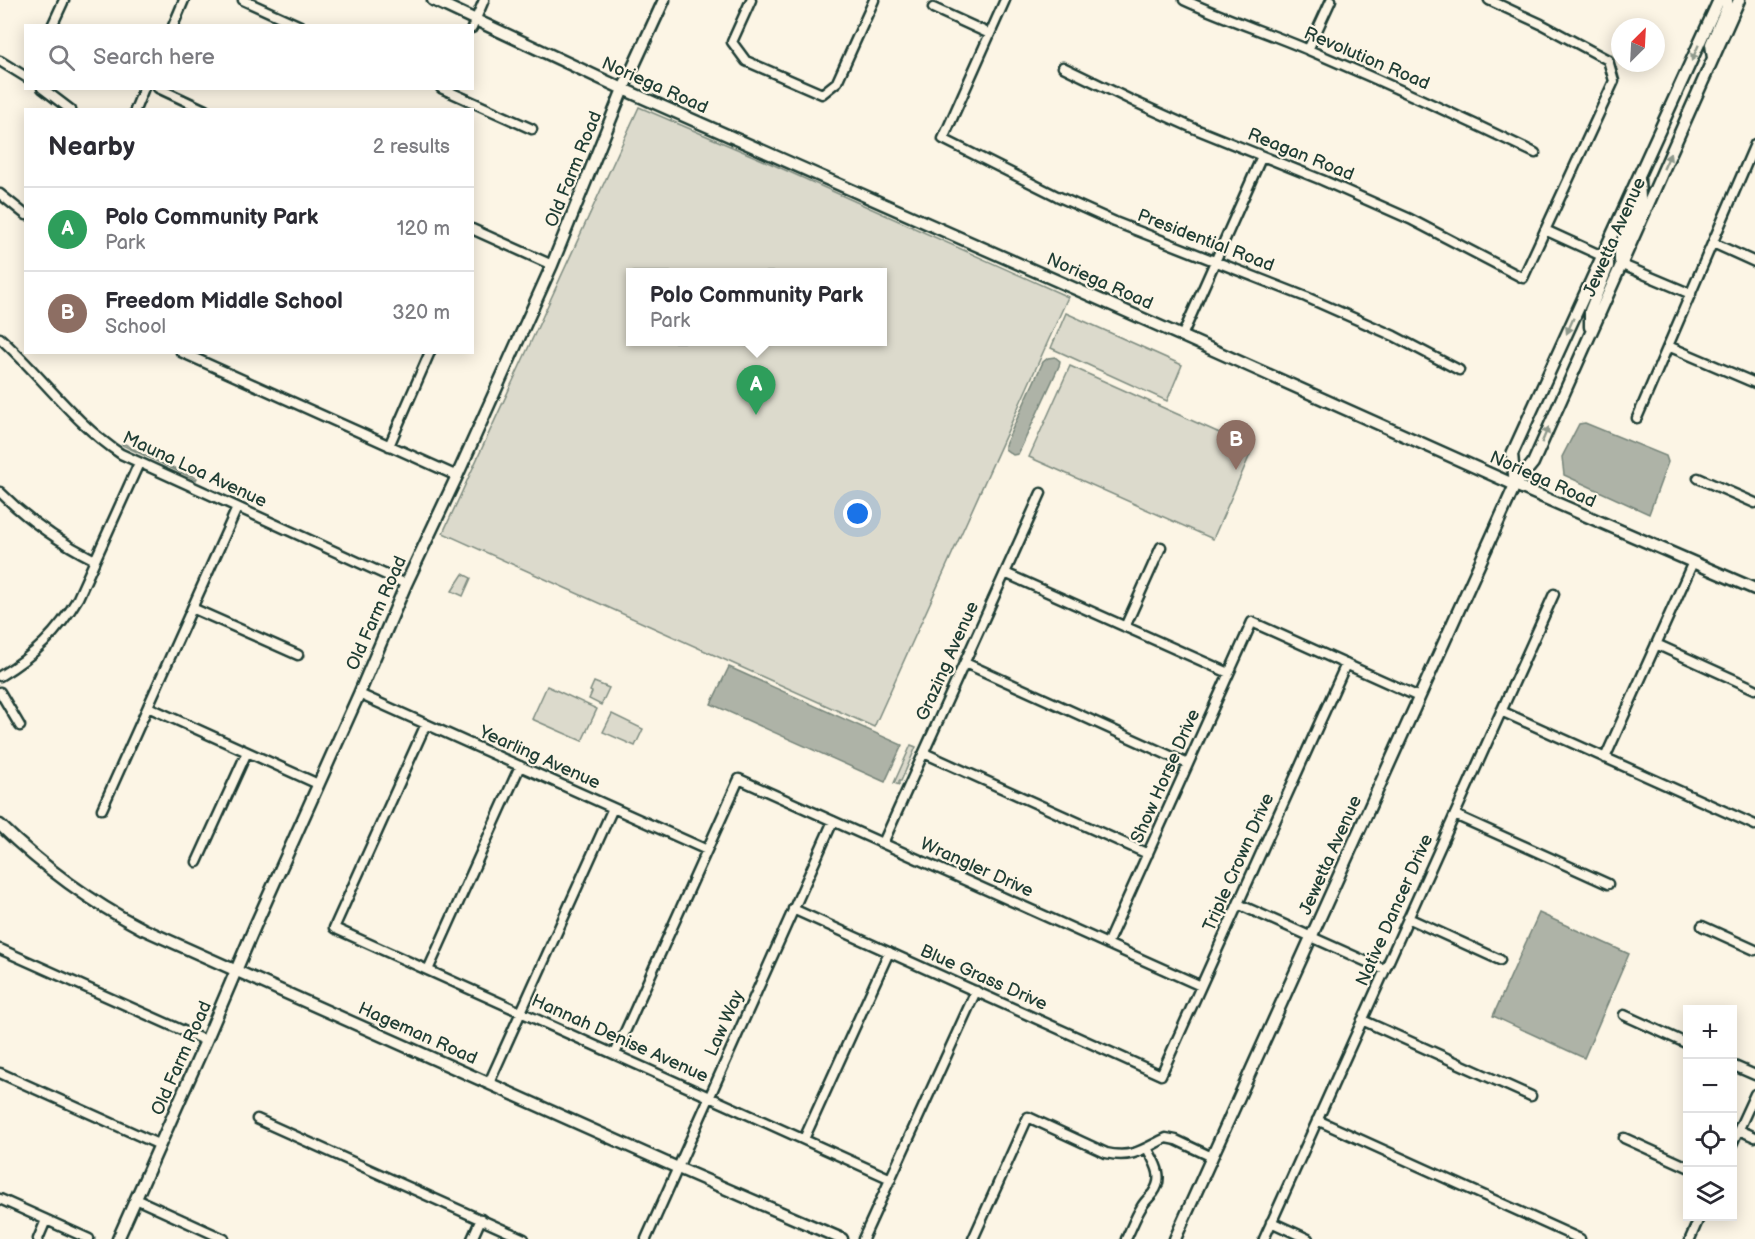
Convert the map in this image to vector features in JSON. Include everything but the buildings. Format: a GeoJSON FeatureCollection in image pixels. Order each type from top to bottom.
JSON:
{"type":"FeatureCollection","features":[{"type":"Feature","properties":{"kind":"street"},"geometry":{"type":"LineString","coordinates":[[53,24],[64,0]]}},
{"type":"Feature","properties":{"kind":"street"},"geometry":{"type":"LineString","coordinates":[[174,24],[184,0]]}},
{"type":"Feature","properties":{"kind":"street"},"geometry":{"type":"LineString","coordinates":[[243,0],[296,24]]}},
{"type":"Feature","properties":{"kind":"street","name":"Noriega Road"},"geometry":{"type":"LineString","coordinates":[[433,0],[474,24],[1755,589]]}},
{"type":"Feature","properties":{"kind":"street"},"geometry":{"type":"LineString","coordinates":[[474,24],[484,0]]}},
{"type":"Feature","properties":{"kind":"street","name":"Old Farm Road"},"geometry":{"type":"LineString","coordinates":[[118,1239],[406,584],[552,265],[623,89],[664,0]]}},
{"type":"Feature","properties":{"kind":"street"},"geometry":{"type":"LineString","coordinates":[[751,0],[732,42],[746,61],[822,94],[837,82],[874,0]]}},
{"type":"Feature","properties":{"kind":"street"},"geometry":{"type":"LineString","coordinates":[[933,8],[990,34],[1005,0]]}},
{"type":"Feature","properties":{"kind":"street","name":"Revolution Road"},"geometry":{"type":"LineString","coordinates":[[1184,0],[1308,50],[1444,109],[1535,153]]}},
{"type":"Feature","properties":{"kind":"street"},"geometry":{"type":"LineString","coordinates":[[1308,50],[1331,0]]}},
{"type":"Feature","properties":{"kind":"street"},"geometry":{"type":"LineString","coordinates":[[1489,0],[1541,24],[1608,60],[1611,70],[1614,81],[1545,230],[1602,256],[1608,262],[1590,311],[1589,334]]}},
{"type":"Feature","properties":{"kind":"street","name":"Jewetta Avenue"},"geometry":{"type":"LineString","coordinates":[[1515,485],[1512,454],[1719,0]]}},
{"type":"Feature","properties":{"kind":"street"},"geometry":{"type":"LineString","coordinates":[[1713,58],[1711,44],[1727,7],[1727,0]]}},
{"type":"Feature","properties":{"kind":"street","name":"Jewetta Avenue"},"geometry":{"type":"LineString","coordinates":[[1175,1239],[1515,485],[1533,463],[1739,0]]}},
{"type":"Feature","properties":{"kind":"street","name":"Presidential Road"},"geometry":{"type":"LineString","coordinates":[[990,34],[943,139],[1115,222],[1306,297],[1365,323],[1459,370]]}},
{"type":"Feature","properties":{"kind":"street"},"geometry":{"type":"LineString","coordinates":[[0,61],[24,76]]}},
{"type":"Feature","properties":{"kind":"street","name":"Reagan Road"},"geometry":{"type":"LineString","coordinates":[[1063,67],[1193,128],[1332,184],[1410,219],[1523,278],[1545,230]]}},
{"type":"Feature","properties":{"kind":"street"},"geometry":{"type":"LineString","coordinates":[[45,90],[68,108]]}},
{"type":"Feature","properties":{"kind":"street"},"geometry":{"type":"LineString","coordinates":[[136,108],[143,90]]}},
{"type":"Feature","properties":{"kind":"street"},"geometry":{"type":"LineString","coordinates":[[162,90],[201,108]]}},
{"type":"Feature","properties":{"kind":"street"},"geometry":{"type":"LineString","coordinates":[[446,90],[532,129]]}},
{"type":"Feature","properties":{"kind":"street"},"geometry":{"type":"LineString","coordinates":[[1637,418],[1755,144]]}},
{"type":"Feature","properties":{"kind":"street"},"geometry":{"type":"LineString","coordinates":[[1182,336],[1262,156]]}},
{"type":"Feature","properties":{"kind":"street"},"geometry":{"type":"LineString","coordinates":[[1639,179],[1640,199],[1620,246],[1620,264],[1691,294]]}},
{"type":"Feature","properties":{"kind":"street"},"geometry":{"type":"LineString","coordinates":[[0,194],[24,213]]}},
{"type":"Feature","properties":{"kind":"street"},"geometry":{"type":"LineString","coordinates":[[474,231],[552,265]]}},
{"type":"Feature","properties":{"kind":"street"},"geometry":{"type":"LineString","coordinates":[[1713,243],[1755,262]]}},
{"type":"Feature","properties":{"kind":"street","name":"Mauna Loa Avenue"},"geometry":{"type":"LineString","coordinates":[[0,338],[36,373],[89,431],[121,454],[406,584]]}},
{"type":"Feature","properties":{"kind":"street"},"geometry":{"type":"LineString","coordinates":[[1668,346],[1755,383]]}},
{"type":"Feature","properties":{"kind":"street"},"geometry":{"type":"LineString","coordinates":[[185,354],[457,476]]}},
{"type":"Feature","properties":{"kind":"street"},"geometry":{"type":"LineString","coordinates":[[389,446],[429,354]]}},
{"type":"Feature","properties":{"kind":"street"},"geometry":{"type":"LineString","coordinates":[[0,676],[32,655],[57,630],[78,598],[139,464]]}},
{"type":"Feature","properties":{"kind":"street"},"geometry":{"type":"LineString","coordinates":[[1698,478],[1755,503]]}},
{"type":"Feature","properties":{"kind":"street"},"geometry":{"type":"LineString","coordinates":[[0,492],[28,518],[50,534],[95,560]]}},
{"type":"Feature","properties":{"kind":"street","name":"Grazing Avenue"},"geometry":{"type":"LineString","coordinates":[[883,843],[1041,493]]}},
{"type":"Feature","properties":{"kind":"street"},"geometry":{"type":"LineString","coordinates":[[102,809],[237,508]]}},
{"type":"Feature","properties":{"kind":"street"},"geometry":{"type":"LineString","coordinates":[[1125,627],[1161,547]]}},
{"type":"Feature","properties":{"kind":"street"},"geometry":{"type":"LineString","coordinates":[[1605,758],[1693,562]]}},
{"type":"Feature","properties":{"kind":"street"},"geometry":{"type":"LineString","coordinates":[[1005,573],[1229,673]]}},
{"type":"Feature","properties":{"kind":"street","name":"Native Dancer Drive"},"geometry":{"type":"LineString","coordinates":[[1264,1239],[1554,594]]}},
{"type":"Feature","properties":{"kind":"street"},"geometry":{"type":"LineString","coordinates":[[192,608],[298,655]]}},
{"type":"Feature","properties":{"kind":"street","name":"Show Horse Drive"},"geometry":{"type":"LineString","coordinates":[[1107,944],[1252,621],[1346,664]]}},
{"type":"Feature","properties":{"kind":"street"},"geometry":{"type":"LineString","coordinates":[[1656,644],[1755,689]]}},
{"type":"Feature","properties":{"kind":"street"},"geometry":{"type":"LineString","coordinates":[[964,663],[1188,764]]}},
{"type":"Feature","properties":{"kind":"street"},"geometry":{"type":"LineString","coordinates":[[1346,664],[1419,697]]}},
{"type":"Feature","properties":{"kind":"street","name":"Triple Crown Drive"},"geometry":{"type":"LineString","coordinates":[[1161,1074],[1346,664]]}},
{"type":"Feature","properties":{"kind":"street"},"geometry":{"type":"LineString","coordinates":[[0,692],[20,726]]}},
{"type":"Feature","properties":{"kind":"street","name":"Yearling Avenue"},"geometry":{"type":"LineString","coordinates":[[359,694],[707,850]]}},
{"type":"Feature","properties":{"kind":"street"},"geometry":{"type":"LineString","coordinates":[[148,707],[318,784]]}},
{"type":"Feature","properties":{"kind":"street"},"geometry":{"type":"LineString","coordinates":[[1501,711],[1755,825]]}},
{"type":"Feature","properties":{"kind":"street","name":"Hannah Denise Avenue"},"geometry":{"type":"LineString","coordinates":[[426,724],[334,928],[891,1179]]}},
{"type":"Feature","properties":{"kind":"street"},"geometry":{"type":"LineString","coordinates":[[197,862],[247,752]]}},
{"type":"Feature","properties":{"kind":"street"},"geometry":{"type":"LineString","coordinates":[[924,753],[1148,854]]}},
{"type":"Feature","properties":{"kind":"street"},"geometry":{"type":"LineString","coordinates":[[428,970],[520,766]]}},
{"type":"Feature","properties":{"kind":"street","name":"Wrangler Drive"},"geometry":{"type":"LineString","coordinates":[[707,850],[739,778],[1201,986]]}},
{"type":"Feature","properties":{"kind":"street"},"geometry":{"type":"LineString","coordinates":[[489,1083],[614,808]]}},
{"type":"Feature","properties":{"kind":"street"},"geometry":{"type":"LineString","coordinates":[[1455,815],[1608,884]]}},
{"type":"Feature","properties":{"kind":"street","name":"Law Way"},"geometry":{"type":"LineString","coordinates":[[646,1239],[833,821]]}},
{"type":"Feature","properties":{"kind":"street","name":"Hageman Road"},"geometry":{"type":"LineString","coordinates":[[0,825],[53,872],[104,908],[143,929],[842,1239]]}},
{"type":"Feature","properties":{"kind":"street"},"geometry":{"type":"LineString","coordinates":[[615,1054],[707,850]]}},
{"type":"Feature","properties":{"kind":"street"},"geometry":{"type":"LineString","coordinates":[[1238,904],[1385,970]]}},
{"type":"Feature","properties":{"kind":"street","name":"Blue Grass Drive"},"geometry":{"type":"LineString","coordinates":[[793,909],[1161,1074]]}},
{"type":"Feature","properties":{"kind":"street"},"geometry":{"type":"LineString","coordinates":[[1408,918],[1500,960]]}},
{"type":"Feature","properties":{"kind":"street"},"geometry":{"type":"LineString","coordinates":[[1702,926],[1755,950]]}},
{"type":"Feature","properties":{"kind":"street"},"geometry":{"type":"LineString","coordinates":[[0,949],[206,1041]]}},
{"type":"Feature","properties":{"kind":"street"},"geometry":{"type":"LineString","coordinates":[[804,1139],[889,952]]}},
{"type":"Feature","properties":{"kind":"street"},"geometry":{"type":"LineString","coordinates":[[863,1239],[975,991]]}},
{"type":"Feature","properties":{"kind":"street"},"geometry":{"type":"LineString","coordinates":[[1624,1016],[1683,1042]]}},
{"type":"Feature","properties":{"kind":"street"},"geometry":{"type":"LineString","coordinates":[[1362,1020],[1531,1096]]}},
{"type":"Feature","properties":{"kind":"street"},"geometry":{"type":"LineString","coordinates":[[1737,1067],[1755,1075]]}},
{"type":"Feature","properties":{"kind":"street"},"geometry":{"type":"LineString","coordinates":[[0,1073],[160,1145]]}},
{"type":"Feature","properties":{"kind":"street"},"geometry":{"type":"LineString","coordinates":[[1737,1134],[1755,1094]]}},
{"type":"Feature","properties":{"kind":"street"},"geometry":{"type":"LineString","coordinates":[[973,1239],[1028,1117],[1106,1153],[1129,1155],[1166,1138],[1176,1140],[1212,1157]]}},
{"type":"Feature","properties":{"kind":"street"},"geometry":{"type":"LineString","coordinates":[[257,1119],[524,1239]]}},
{"type":"Feature","properties":{"kind":"street"},"geometry":{"type":"LineString","coordinates":[[1317,1120],[1580,1239]]}},
{"type":"Feature","properties":{"kind":"street"},"geometry":{"type":"LineString","coordinates":[[1739,1130],[1755,1137]]}},
{"type":"Feature","properties":{"kind":"street"},"geometry":{"type":"LineString","coordinates":[[1624,1138],[1683,1165]]}},
{"type":"Feature","properties":{"kind":"street"},"geometry":{"type":"LineString","coordinates":[[1126,1239],[1139,1210],[1157,1186],[1159,1178],[1159,1170],[1147,1148]]}},
{"type":"Feature","properties":{"kind":"street"},"geometry":{"type":"LineString","coordinates":[[0,1199],[89,1239]]}},
{"type":"Feature","properties":{"kind":"street"},"geometry":{"type":"LineString","coordinates":[[136,1199],[224,1239]]}},
{"type":"Feature","properties":{"kind":"street"},"geometry":{"type":"LineString","coordinates":[[38,1239],[46,1220]]}},
{"type":"Feature","properties":{"kind":"street"},"geometry":{"type":"LineString","coordinates":[[472,1239],[481,1220]]}},
{"type":"Feature","properties":{"kind":"street"},"geometry":{"type":"LineString","coordinates":[[1690,1239],[1698,1221]]}},
{"type":"Feature","properties":{"kind":"street"},"geometry":{"type":"LineString","coordinates":[[1271,1222],[1308,1239]]}},
{"type":"Feature","properties":{"kind":"shaded area"},"geometry":{"type":"Polygon","coordinates":[[[639,107],[1068,297],[874,727],[443,533],[639,107]]]}},
{"type":"Feature","properties":{"kind":"shaded area"},"geometry":{"type":"Polygon","coordinates":[[[1066,313],[1182,365],[1167,401],[1051,348],[1066,313]]]}},
{"type":"Feature","properties":{"kind":"shaded area"},"geometry":{"type":"Polygon","coordinates":[[[1055,357],[1060,361],[1059,366],[1018,454],[1013,455],[1005,449],[1005,445],[1043,362],[1055,357]]]}},
{"type":"Feature","properties":{"kind":"shaded area"},"geometry":{"type":"Polygon","coordinates":[[[1070,366],[1253,448],[1213,539],[1029,457],[1070,366]]]}},
{"type":"Feature","properties":{"kind":"shaded area"},"geometry":{"type":"Polygon","coordinates":[[[1585,423],[1666,456],[1668,462],[1649,514],[1564,475],[1562,457],[1579,424],[1585,423]]]}},
{"type":"Feature","properties":{"kind":"shaded area"},"geometry":{"type":"Polygon","coordinates":[[[123,443],[197,478],[196,480],[122,445],[123,443]]]}},
{"type":"Feature","properties":{"kind":"shaded area"},"geometry":{"type":"Polygon","coordinates":[[[463,574],[471,578],[463,596],[452,591],[463,574]]]}},
{"type":"Feature","properties":{"kind":"shaded area"},"geometry":{"type":"Polygon","coordinates":[[[729,667],[902,745],[885,782],[711,704],[729,667]]]}},
{"type":"Feature","properties":{"kind":"shaded area"},"geometry":{"type":"Polygon","coordinates":[[[594,682],[609,688],[601,705],[589,699],[594,682]]]}},
{"type":"Feature","properties":{"kind":"shaded area"},"geometry":{"type":"Polygon","coordinates":[[[547,686],[597,709],[582,741],[532,719],[547,686]]]}},
{"type":"Feature","properties":{"kind":"shaded area"},"geometry":{"type":"Polygon","coordinates":[[[612,714],[643,729],[635,746],[603,732],[612,714]]]}},
{"type":"Feature","properties":{"kind":"shaded area"},"geometry":{"type":"Polygon","coordinates":[[[911,745],[916,747],[899,785],[894,783],[911,745]]]}},
{"type":"Feature","properties":{"kind":"shaded area"},"geometry":{"type":"Polygon","coordinates":[[[1539,913],[1629,954],[1584,1058],[1493,1016],[1539,913]]]}},
{"type":"Feature","properties":{"kind":"place","name":"Polo Community Park"},"geometry":{"type":"Point","coordinates":[756,415]}},
{"type":"Feature","properties":{"kind":"place","name":"Freedom Middle School"},"geometry":{"type":"Point","coordinates":[1236,470]}}]}
